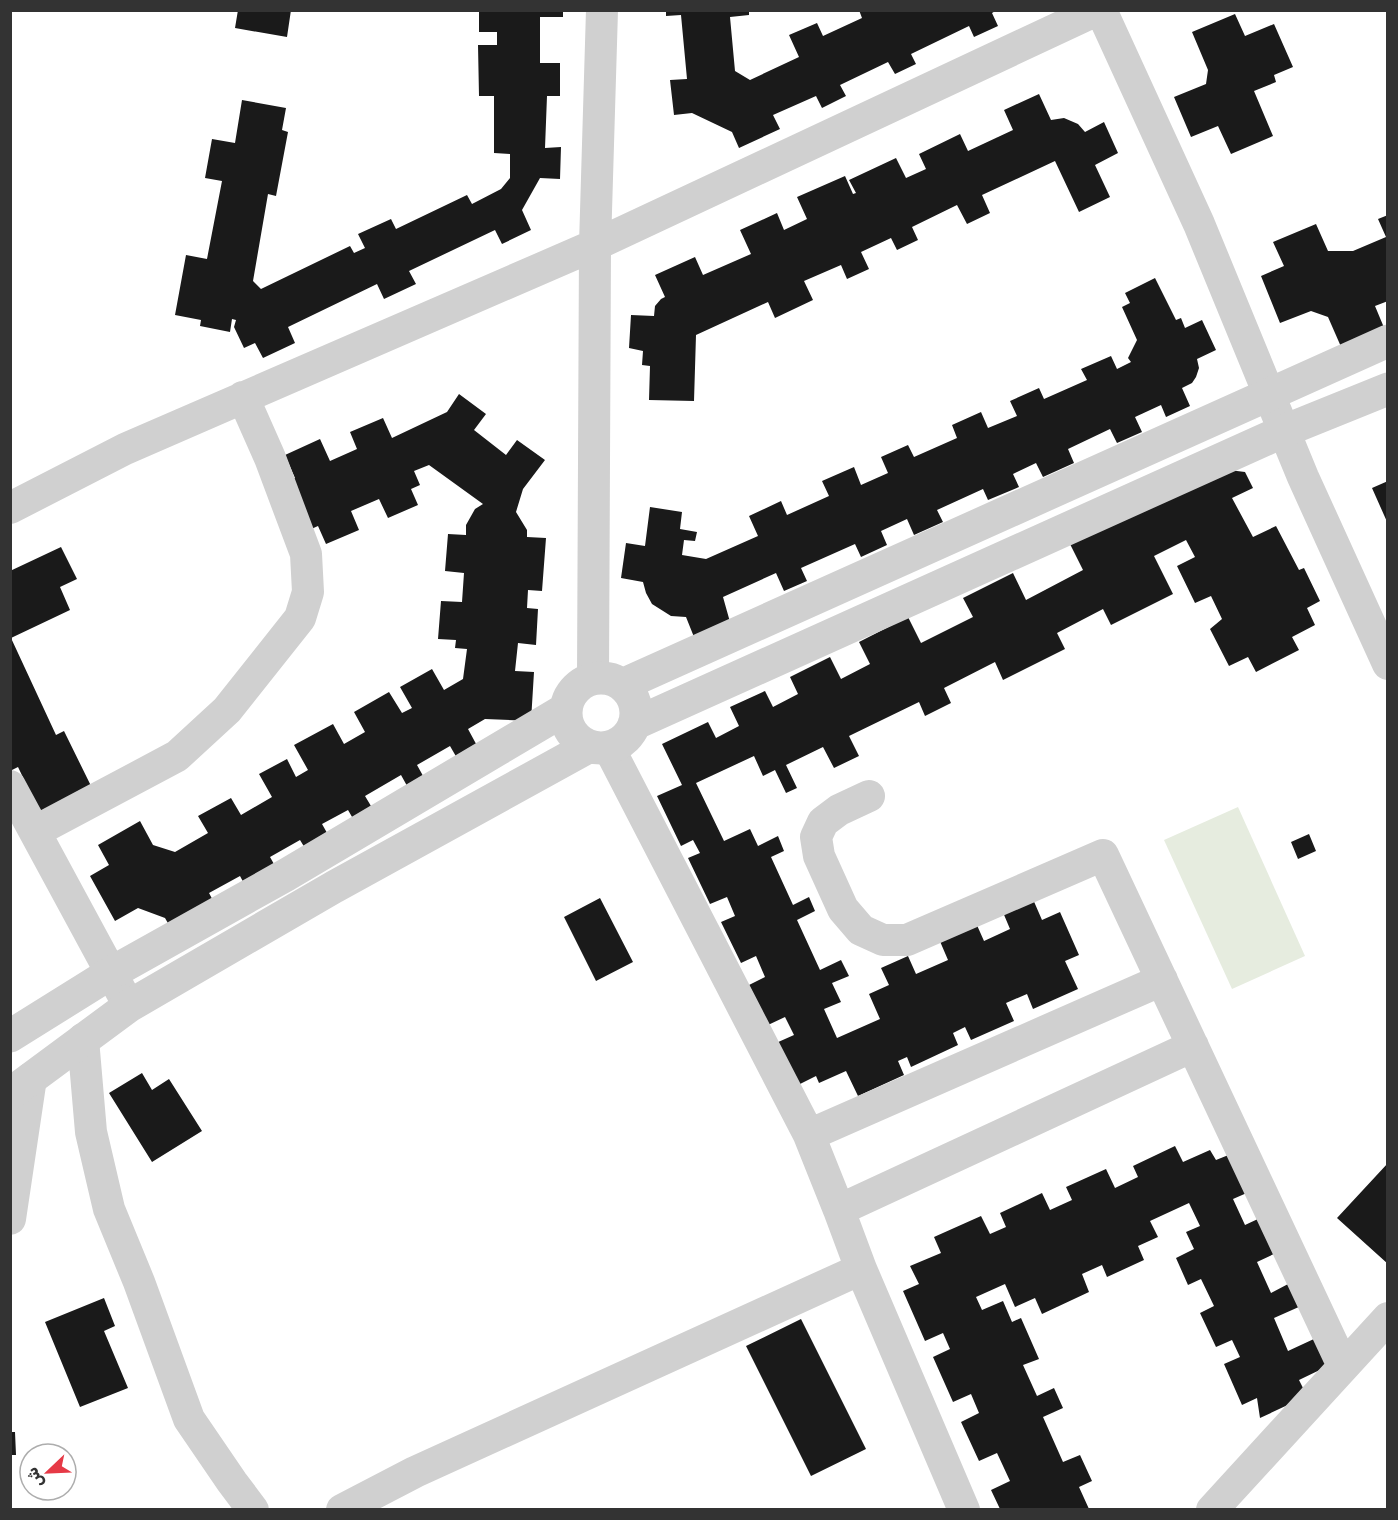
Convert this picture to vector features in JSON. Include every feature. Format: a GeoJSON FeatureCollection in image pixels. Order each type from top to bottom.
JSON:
{"type":"FeatureCollection","features":[{"type":"Feature","properties":{"kind":"street"},"geometry":{"type":"LineString","coordinates":[[602,10],[595,245],[608,682]]}},
{"type":"Feature","properties":{"kind":"street"},"geometry":{"type":"LineString","coordinates":[[10,508],[124,449],[595,245],[1099,10],[1199,224],[1303,477],[1388,664]]}},
{"type":"Feature","properties":{"kind":"street"},"geometry":{"type":"LineString","coordinates":[[964,1509],[861,1269],[809,1135],[599,747],[579,741],[569,729],[566,709],[569,698],[579,686],[608,682],[1388,342]]}},
{"type":"Feature","properties":{"kind":"street"},"geometry":{"type":"LineString","coordinates":[[634,724],[1284,431],[1388,389]]}},
{"type":"Feature","properties":{"kind":"street"},"geometry":{"type":"LineString","coordinates":[[36,831],[177,756],[227,710],[300,618],[309,592],[306,554],[270,458],[243,397]]}},
{"type":"Feature","properties":{"kind":"street"},"geometry":{"type":"LineString","coordinates":[[10,1219],[21,1086],[129,1006],[334,887],[599,747],[623,741],[633,729],[636,713],[633,698],[608,682]]}},
{"type":"Feature","properties":{"kind":"street"},"geometry":{"type":"LineString","coordinates":[[10,1036],[111,973],[286,875],[566,709]]}},
{"type":"Feature","properties":{"kind":"street"},"geometry":{"type":"LineString","coordinates":[[10,786],[129,1006]]}},
{"type":"Feature","properties":{"kind":"street"},"geometry":{"type":"LineString","coordinates":[[869,796],[839,810],[823,822],[816,837],[819,856],[843,909],[861,930],[883,940],[907,940],[1103,855],[1343,1366]]}},
{"type":"Feature","properties":{"kind":"street"},"geometry":{"type":"LineString","coordinates":[[809,1135],[1162,980]]}},
{"type":"Feature","properties":{"kind":"street"},"geometry":{"type":"LineString","coordinates":[[83,1039],[91,1132],[109,1209],[139,1282],[189,1419],[253,1509]]}},
{"type":"Feature","properties":{"kind":"street"},"geometry":{"type":"LineString","coordinates":[[839,1210],[1193,1046]]}},
{"type":"Feature","properties":{"kind":"street"},"geometry":{"type":"LineString","coordinates":[[342,1509],[416,1472],[861,1269]]}},
{"type":"Feature","properties":{"kind":"street"},"geometry":{"type":"LineString","coordinates":[[1212,1509],[1388,1318]]}},
{"type":"Feature","properties":{"kind":"shaded area"},"geometry":{"type":"Polygon","coordinates":[[[1238,807],[1305,956],[1232,989],[1164,840],[1238,807]]]}},
{"type":"Feature","properties":{"kind":"building"},"geometry":{"type":"Polygon","coordinates":[[[238,10],[291,10],[287,37],[235,28],[238,10]]]}},
{"type":"Feature","properties":{"kind":"building"},"geometry":{"type":"Polygon","coordinates":[[[479,10],[563,10],[563,17],[540,17],[540,63],[560,63],[560,96],[547,96],[545,148],[561,147],[560,179],[540,178],[522,210],[531,230],[502,244],[495,230],[409,271],[416,284],[384,299],[377,284],[288,327],[295,343],[263,358],[255,343],[244,348],[234,327],[236,320],[232,319],[230,332],[200,326],[201,320],[175,315],[186,255],[207,259],[222,181],[205,178],[212,139],[235,143],[242,100],[286,108],[282,130],[288,132],[276,196],[268,194],[253,281],[261,289],[350,246],[354,253],[365,248],[358,234],[391,219],[396,229],[467,195],[472,204],[501,189],[510,178],[510,154],[494,153],[494,96],[479,96],[478,45],[497,45],[497,32],[479,32],[479,10]]]}},
{"type":"Feature","properties":{"kind":"building"},"geometry":{"type":"Polygon","coordinates":[[[666,10],[749,10],[749,15],[730,17],[735,71],[750,80],[799,57],[789,35],[817,23],[823,36],[862,18],[859,10],[997,10],[992,13],[998,26],[974,37],[969,26],[911,54],[916,64],[895,74],[888,62],[840,85],[846,96],[822,108],[816,96],[773,115],[780,129],[739,148],[732,132],[692,113],[674,115],[670,80],[687,79],[681,15],[666,16],[666,10]]]}},
{"type":"Feature","properties":{"kind":"building"},"geometry":{"type":"Polygon","coordinates":[[[1235,14],[1245,36],[1274,24],[1293,67],[1274,75],[1276,82],[1254,91],[1273,136],[1231,154],[1218,126],[1191,137],[1174,97],[1206,84],[1208,70],[1192,32],[1235,14]]]}},
{"type":"Feature","properties":{"kind":"building"},"geometry":{"type":"Polygon","coordinates":[[[1039,94],[1051,120],[1064,118],[1078,124],[1085,132],[1104,122],[1118,153],[1095,165],[1110,197],[1079,212],[1055,161],[982,195],[990,213],[967,224],[957,205],[912,227],[918,240],[897,250],[891,238],[861,252],[869,269],[847,279],[841,265],[804,281],[813,300],[775,318],[768,302],[696,335],[694,401],[649,400],[650,366],[642,365],[643,351],[629,348],[631,315],[654,316],[655,306],[665,297],[655,275],[695,257],[703,275],[751,254],[740,230],[777,213],[784,230],[807,219],[797,197],[845,176],[853,194],[856,193],[849,180],[896,158],[906,178],[926,169],[919,154],[960,134],[968,151],[1013,130],[1004,110],[1039,94]]]}},
{"type":"Feature","properties":{"kind":"building"},"geometry":{"type":"Polygon","coordinates":[[[1388,215],[1388,301],[1375,306],[1385,330],[1342,349],[1328,317],[1311,311],[1280,323],[1261,276],[1284,266],[1273,242],[1316,224],[1328,251],[1353,251],[1386,237],[1378,219],[1388,215]]]}},
{"type":"Feature","properties":{"kind":"building"},"geometry":{"type":"Polygon","coordinates":[[[1155,278],[1176,320],[1181,318],[1185,328],[1202,320],[1216,350],[1197,359],[1199,368],[1196,377],[1192,383],[1182,388],[1190,406],[1166,417],[1161,405],[1135,417],[1142,432],[1117,443],[1110,429],[1068,449],[1074,463],[1043,477],[1036,463],[1013,474],[1019,487],[988,500],[983,489],[937,510],[943,522],[914,535],[907,519],[881,531],[887,545],[861,557],[855,544],[801,568],[807,581],[784,591],[776,573],[723,597],[730,622],[694,637],[686,617],[671,616],[652,604],[643,582],[621,578],[626,543],[645,546],[650,507],[682,512],[680,529],[697,532],[695,541],[684,540],[682,555],[706,559],[758,536],[749,516],[781,501],[787,515],[829,496],[822,481],[854,467],[861,485],[888,473],[881,457],[908,445],[914,457],[957,438],[952,425],[981,412],[988,428],[1017,416],[1010,401],[1039,388],[1044,399],[1087,380],[1081,369],[1111,356],[1117,369],[1131,362],[1128,358],[1137,340],[1122,307],[1130,303],[1125,293],[1155,278]]]}},
{"type":"Feature","properties":{"kind":"building"},"geometry":{"type":"Polygon","coordinates":[[[459,394],[486,414],[474,430],[506,455],[517,440],[545,460],[523,489],[516,512],[527,530],[527,537],[546,538],[542,591],[528,590],[527,608],[538,609],[536,645],[518,643],[515,671],[534,672],[531,721],[485,719],[468,729],[481,753],[461,765],[450,746],[417,765],[427,783],[411,793],[401,775],[365,796],[374,811],[355,822],[348,810],[322,824],[331,840],[308,853],[300,840],[270,857],[279,873],[248,891],[240,876],[209,893],[217,908],[173,932],[165,918],[138,908],[115,921],[90,876],[109,865],[98,845],[140,821],[153,845],[175,852],[208,833],[198,816],[231,798],[241,815],[272,797],[259,774],[287,759],[296,777],[308,770],[294,745],[333,724],[344,744],[365,732],[354,712],[389,692],[402,713],[412,708],[400,687],[432,669],[444,690],[463,679],[467,649],[455,648],[456,640],[438,639],[441,601],[462,602],[464,573],[445,571],[448,534],[466,535],[466,525],[475,509],[483,504],[429,465],[414,471],[420,485],[411,489],[418,505],[388,518],[379,499],[351,511],[359,530],[326,544],[318,526],[309,530],[287,481],[295,478],[285,455],[320,439],[330,461],[357,449],[350,432],[383,418],[392,438],[447,412],[459,394]]]}},
{"type":"Feature","properties":{"kind":"building"},"geometry":{"type":"Polygon","coordinates":[[[1213,468],[1245,472],[1253,488],[1232,498],[1253,537],[1276,526],[1299,570],[1304,568],[1320,601],[1307,608],[1315,625],[1292,637],[1299,650],[1256,672],[1248,657],[1229,666],[1210,629],[1222,619],[1211,596],[1195,603],[1177,566],[1195,557],[1186,540],[1154,556],[1173,594],[1111,625],[1103,609],[1057,633],[1065,649],[1003,680],[995,662],[944,688],[951,703],[925,716],[919,702],[849,736],[859,756],[834,768],[823,747],[786,765],[797,788],[786,793],[775,770],[763,776],[754,756],[696,783],[724,841],[750,829],[758,846],[778,836],[784,851],[771,857],[793,905],[809,897],[815,911],[797,920],[820,970],[841,960],[849,976],[832,983],[841,1002],[824,1009],[837,1038],[880,1019],[869,994],[889,985],[881,968],[908,956],[916,974],[948,960],[939,939],[976,923],[984,941],[1010,929],[1002,910],[1032,897],[1042,920],[1060,912],[1079,955],[1065,961],[1078,989],[1033,1009],[1027,994],[1006,1003],[1014,1021],[971,1040],[965,1027],[953,1033],[958,1045],[911,1067],[907,1057],[898,1061],[904,1075],[858,1096],[846,1071],[819,1083],[816,1076],[796,1086],[776,1043],[794,1035],[785,1017],[768,1025],[749,985],[765,977],[756,956],[741,963],[721,922],[735,916],[727,897],[710,904],[688,858],[700,853],[693,840],[681,846],[657,796],[682,785],[662,744],[708,722],[716,738],[739,726],[730,707],[765,691],[773,707],[798,694],[790,677],[830,657],[841,679],[870,664],[859,642],[908,617],[921,643],[973,617],[963,598],[1013,573],[1026,600],[1083,570],[1069,542],[1213,468]]]}},
{"type":"Feature","properties":{"kind":"building"},"geometry":{"type":"Polygon","coordinates":[[[1388,481],[1388,524],[1372,488],[1388,481]]]}},
{"type":"Feature","properties":{"kind":"building"},"geometry":{"type":"Polygon","coordinates":[[[61,547],[77,579],[60,587],[70,610],[11,638],[56,735],[64,731],[94,792],[42,817],[18,767],[10,771],[10,571],[61,547]]]}},
{"type":"Feature","properties":{"kind":"building"},"geometry":{"type":"Polygon","coordinates":[[[1309,834],[1316,851],[1298,859],[1291,842],[1309,834]]]}},
{"type":"Feature","properties":{"kind":"building"},"geometry":{"type":"Polygon","coordinates":[[[600,898],[633,962],[596,981],[564,917],[600,898]]]}},
{"type":"Feature","properties":{"kind":"building"},"geometry":{"type":"Polygon","coordinates":[[[142,1073],[152,1090],[169,1079],[202,1131],[152,1162],[109,1093],[142,1073]]]}},
{"type":"Feature","properties":{"kind":"building"},"geometry":{"type":"Polygon","coordinates":[[[1175,1146],[1183,1162],[1210,1150],[1216,1160],[1231,1154],[1249,1192],[1233,1199],[1245,1225],[1260,1218],[1276,1253],[1257,1262],[1271,1293],[1290,1283],[1301,1306],[1274,1318],[1288,1351],[1316,1338],[1328,1366],[1299,1380],[1307,1396],[1260,1418],[1257,1398],[1242,1405],[1224,1364],[1240,1357],[1232,1340],[1216,1347],[1200,1313],[1214,1306],[1201,1279],[1188,1285],[1176,1258],[1194,1249],[1186,1232],[1200,1226],[1189,1203],[1150,1221],[1158,1237],[1138,1246],[1144,1260],[1107,1277],[1102,1265],[1082,1274],[1089,1292],[1042,1314],[1035,1298],[1015,1307],[1005,1284],[976,1297],[982,1310],[1003,1301],[1012,1322],[1021,1318],[1039,1359],[1023,1365],[1037,1396],[1054,1388],[1063,1408],[1043,1417],[1063,1462],[1080,1455],[1092,1481],[1079,1487],[1089,1509],[1000,1509],[991,1490],[1010,1481],[997,1453],[979,1461],[961,1422],[979,1413],[971,1394],[953,1402],[933,1357],[950,1349],[943,1333],[925,1341],[903,1291],[919,1284],[910,1266],[941,1253],[934,1237],[981,1216],[990,1234],[1006,1227],[1000,1213],[1042,1193],[1050,1210],[1072,1200],[1066,1187],[1106,1169],[1115,1188],[1138,1177],[1133,1166],[1175,1146]]]}},
{"type":"Feature","properties":{"kind":"building"},"geometry":{"type":"Polygon","coordinates":[[[1388,1163],[1388,1264],[1337,1218],[1388,1163]]]}},
{"type":"Feature","properties":{"kind":"building"},"geometry":{"type":"Polygon","coordinates":[[[104,1298],[115,1326],[104,1331],[128,1388],[80,1407],[45,1322],[104,1298]]]}},
{"type":"Feature","properties":{"kind":"building"},"geometry":{"type":"Polygon","coordinates":[[[801,1319],[866,1449],[811,1476],[746,1346],[801,1319]]]}},
{"type":"Feature","properties":{"kind":"building"},"geometry":{"type":"Polygon","coordinates":[[[10,1432],[15,1432],[16,1455],[10,1455],[10,1432]]]}}]}
